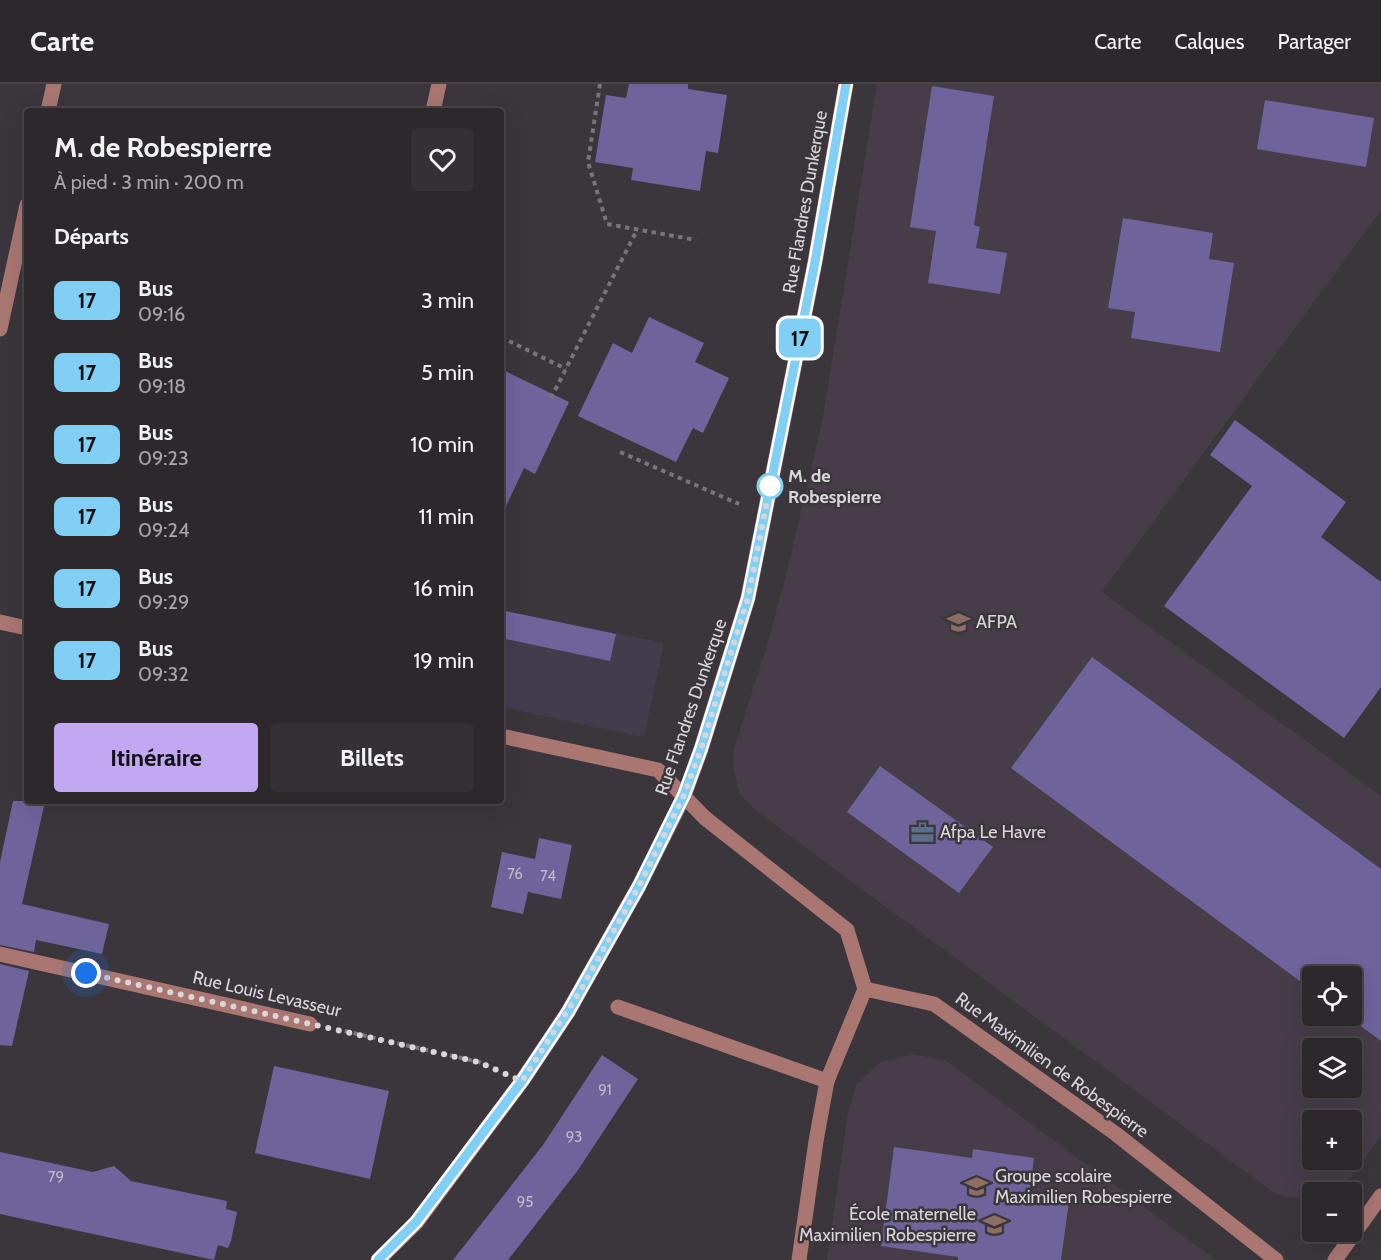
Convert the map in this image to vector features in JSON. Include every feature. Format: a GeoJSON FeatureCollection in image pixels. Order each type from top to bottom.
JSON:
{"type":"FeatureCollection","features":[{"type":"Feature","properties":{"kind":"street"},"geometry":{"type":"LineString","coordinates":[[49,108],[54,84]]}},
{"type":"Feature","properties":{"kind":"street"},"geometry":{"type":"LineString","coordinates":[[434,108],[439,84]]}},
{"type":"Feature","properties":{"kind":"street","name":"Rue Flandres Dunkerque"},"geometry":{"type":"LineString","coordinates":[[378,1260],[416,1222],[522,1081],[579,993],[639,886],[684,795],[701,749],[748,598],[815,262],[846,84]]}},
{"type":"Feature","properties":{"kind":"street"},"geometry":{"type":"LineString","coordinates":[[0,329],[24,219]]}},
{"type":"Feature","properties":{"kind":"street"},"geometry":{"type":"LineString","coordinates":[[0,622],[24,627]]}},
{"type":"Feature","properties":{"kind":"street"},"geometry":{"type":"LineString","coordinates":[[504,737],[658,770],[705,818],[847,930],[865,989],[827,1081],[799,1260]]}},
{"type":"Feature","properties":{"kind":"street","name":"Rue Louis Levasseur"},"geometry":{"type":"LineString","coordinates":[[0,954],[310,1024]]}},
{"type":"Feature","properties":{"kind":"street","name":"Rue Maximilien de Robespierre"},"geometry":{"type":"LineString","coordinates":[[865,989],[934,1004],[1116,1134],[1276,1260]]}},
{"type":"Feature","properties":{"kind":"street"},"geometry":{"type":"LineString","coordinates":[[618,1007],[827,1081]]}},
{"type":"Feature","properties":{"kind":"street"},"geometry":{"type":"LineString","coordinates":[[1335,1260],[1381,1196]]}},
{"type":"Feature","properties":{"kind":"path"},"geometry":{"type":"LineString","coordinates":[[600,84],[588,162],[607,224],[696,240]]}},
{"type":"Feature","properties":{"kind":"path"},"geometry":{"type":"LineString","coordinates":[[551,398],[638,230]]}},
{"type":"Feature","properties":{"kind":"path"},"geometry":{"type":"LineString","coordinates":[[504,338],[566,369]]}},
{"type":"Feature","properties":{"kind":"path"},"geometry":{"type":"LineString","coordinates":[[620,452],[765,515]]}},
{"type":"Feature","properties":{"kind":"path","name":"Rue Louis Levasseur"},"geometry":{"type":"LineString","coordinates":[[310,1024],[478,1062],[522,1081]]}},
{"type":"Feature","properties":{"kind":"shaded area","name":"AFPA"},"geometry":{"type":"Polygon","coordinates":[[[877,84],[1381,84],[1381,210],[1102,592],[1381,796],[1381,1136],[1362,1162],[1362,1110],[1302,1110],[1302,1170],[1356,1170],[1350,1178],[1346,1182],[1302,1182],[1302,1198],[1274,1193],[752,807],[740,794],[734,772],[733,751],[765,652],[785,580],[822,423],[877,84]]]}},
{"type":"Feature","properties":{"kind":"shaded area"},"geometry":{"type":"Polygon","coordinates":[[[504,611],[664,643],[644,737],[504,708],[504,611]]]}},
{"type":"Feature","properties":{"kind":"shaded area","name":"Groupe scolaire Maximilien Robespierre"},"geometry":{"type":"Polygon","coordinates":[[[911,1054],[945,1060],[1216,1260],[827,1260],[848,1112],[856,1085],[879,1063],[911,1054]]]}},
{"type":"Feature","properties":{"kind":"building"},"geometry":{"type":"Polygon","coordinates":[[[629,84],[688,84],[688,89],[727,95],[718,153],[706,151],[700,191],[631,180],[633,168],[595,162],[606,95],[626,98],[629,84]]]}},
{"type":"Feature","properties":{"kind":"building"},"geometry":{"type":"Polygon","coordinates":[[[932,86],[994,96],[974,225],[980,227],[976,248],[1007,253],[1000,294],[928,283],[936,231],[910,227],[932,86]]]}},
{"type":"Feature","properties":{"kind":"building"},"geometry":{"type":"Polygon","coordinates":[[[1265,100],[1374,118],[1366,167],[1257,149],[1265,100]]]}},
{"type":"Feature","properties":{"kind":"building"},"geometry":{"type":"Polygon","coordinates":[[[1123,218],[1213,233],[1209,259],[1234,263],[1220,352],[1131,338],[1135,312],[1108,308],[1123,218]]]}},
{"type":"Feature","properties":{"kind":"building"},"geometry":{"type":"Polygon","coordinates":[[[649,317],[704,343],[695,362],[729,378],[703,433],[693,428],[676,462],[578,416],[613,343],[632,353],[649,317]]]}},
{"type":"Feature","properties":{"kind":"building"},"geometry":{"type":"Polygon","coordinates":[[[504,370],[569,402],[535,474],[524,468],[504,511],[504,370]]]}},
{"type":"Feature","properties":{"kind":"building"},"geometry":{"type":"Polygon","coordinates":[[[1235,420],[1346,502],[1321,537],[1381,582],[1381,687],[1344,738],[1164,606],[1252,486],[1210,455],[1235,420]]]}},
{"type":"Feature","properties":{"kind":"building"},"geometry":{"type":"Polygon","coordinates":[[[504,611],[616,634],[610,661],[504,639],[504,611]]]}},
{"type":"Feature","properties":{"kind":"building"},"geometry":{"type":"Polygon","coordinates":[[[1092,657],[1381,869],[1381,1041],[1361,1026],[1362,966],[1302,966],[1302,983],[1011,768],[1092,657]]]}},
{"type":"Feature","properties":{"kind":"building"},"geometry":{"type":"Polygon","coordinates":[[[880,766],[993,847],[959,893],[847,812],[880,766]]]}},
{"type":"Feature","properties":{"kind":"building"},"geometry":{"type":"Polygon","coordinates":[[[13,801],[24,801],[24,804],[42,804],[44,806],[22,904],[109,924],[102,954],[36,940],[34,952],[0,945],[0,862],[13,801]]]}},
{"type":"Feature","properties":{"kind":"building"},"geometry":{"type":"Polygon","coordinates":[[[539,838],[572,845],[561,899],[528,892],[523,914],[491,907],[502,852],[535,859],[539,838]]]}},
{"type":"Feature","properties":{"kind":"building"},"geometry":{"type":"Polygon","coordinates":[[[0,964],[29,971],[12,1046],[0,1045],[0,964]]]}},
{"type":"Feature","properties":{"kind":"building"},"geometry":{"type":"Polygon","coordinates":[[[602,1055],[638,1079],[578,1170],[508,1260],[453,1260],[543,1145],[602,1055]]]}},
{"type":"Feature","properties":{"kind":"building"},"geometry":{"type":"Polygon","coordinates":[[[274,1066],[389,1091],[370,1179],[255,1153],[274,1066]]]}},
{"type":"Feature","properties":{"kind":"building"},"geometry":{"type":"Polygon","coordinates":[[[894,1147],[972,1158],[973,1149],[1034,1158],[1029,1195],[1069,1201],[1061,1260],[958,1260],[958,1257],[881,1246],[894,1147]]]}},
{"type":"Feature","properties":{"kind":"building"},"geometry":{"type":"Polygon","coordinates":[[[0,1152],[93,1172],[114,1166],[131,1181],[227,1201],[226,1209],[237,1212],[231,1241],[228,1248],[218,1245],[214,1260],[0,1214],[0,1152]]]}},
{"type":"Feature","properties":{"kind":"bus line","name":"17"},"geometry":{"type":"LineString","coordinates":[[378,1260],[416,1222],[522,1081],[568,1012],[639,886],[684,795],[701,749],[748,598],[815,262],[846,84]]}},
{"type":"Feature","properties":{"kind":"place","name":"M. de Robespierre"},"geometry":{"type":"Point","coordinates":[770,486]}},
{"type":"Feature","properties":{"kind":"place","name":"AFPA"},"geometry":{"type":"Point","coordinates":[958,622]}},
{"type":"Feature","properties":{"kind":"place","name":"Afpa Le Havre"},"geometry":{"type":"Point","coordinates":[922,832]}},
{"type":"Feature","properties":{"kind":"place","name":"Groupe scolaire Maximilien Robespierre"},"geometry":{"type":"Point","coordinates":[977,1186]}},
{"type":"Feature","properties":{"kind":"place","name":"École maternelle Maximilien Robespierre"},"geometry":{"type":"Point","coordinates":[994,1224]}},
{"type":"Feature","properties":{"kind":"route"},"geometry":{"type":"LineString","coordinates":[[86,973],[478,1062],[522,1081],[579,993],[639,886],[684,795],[701,749],[748,598],[770,486]]}}]}
